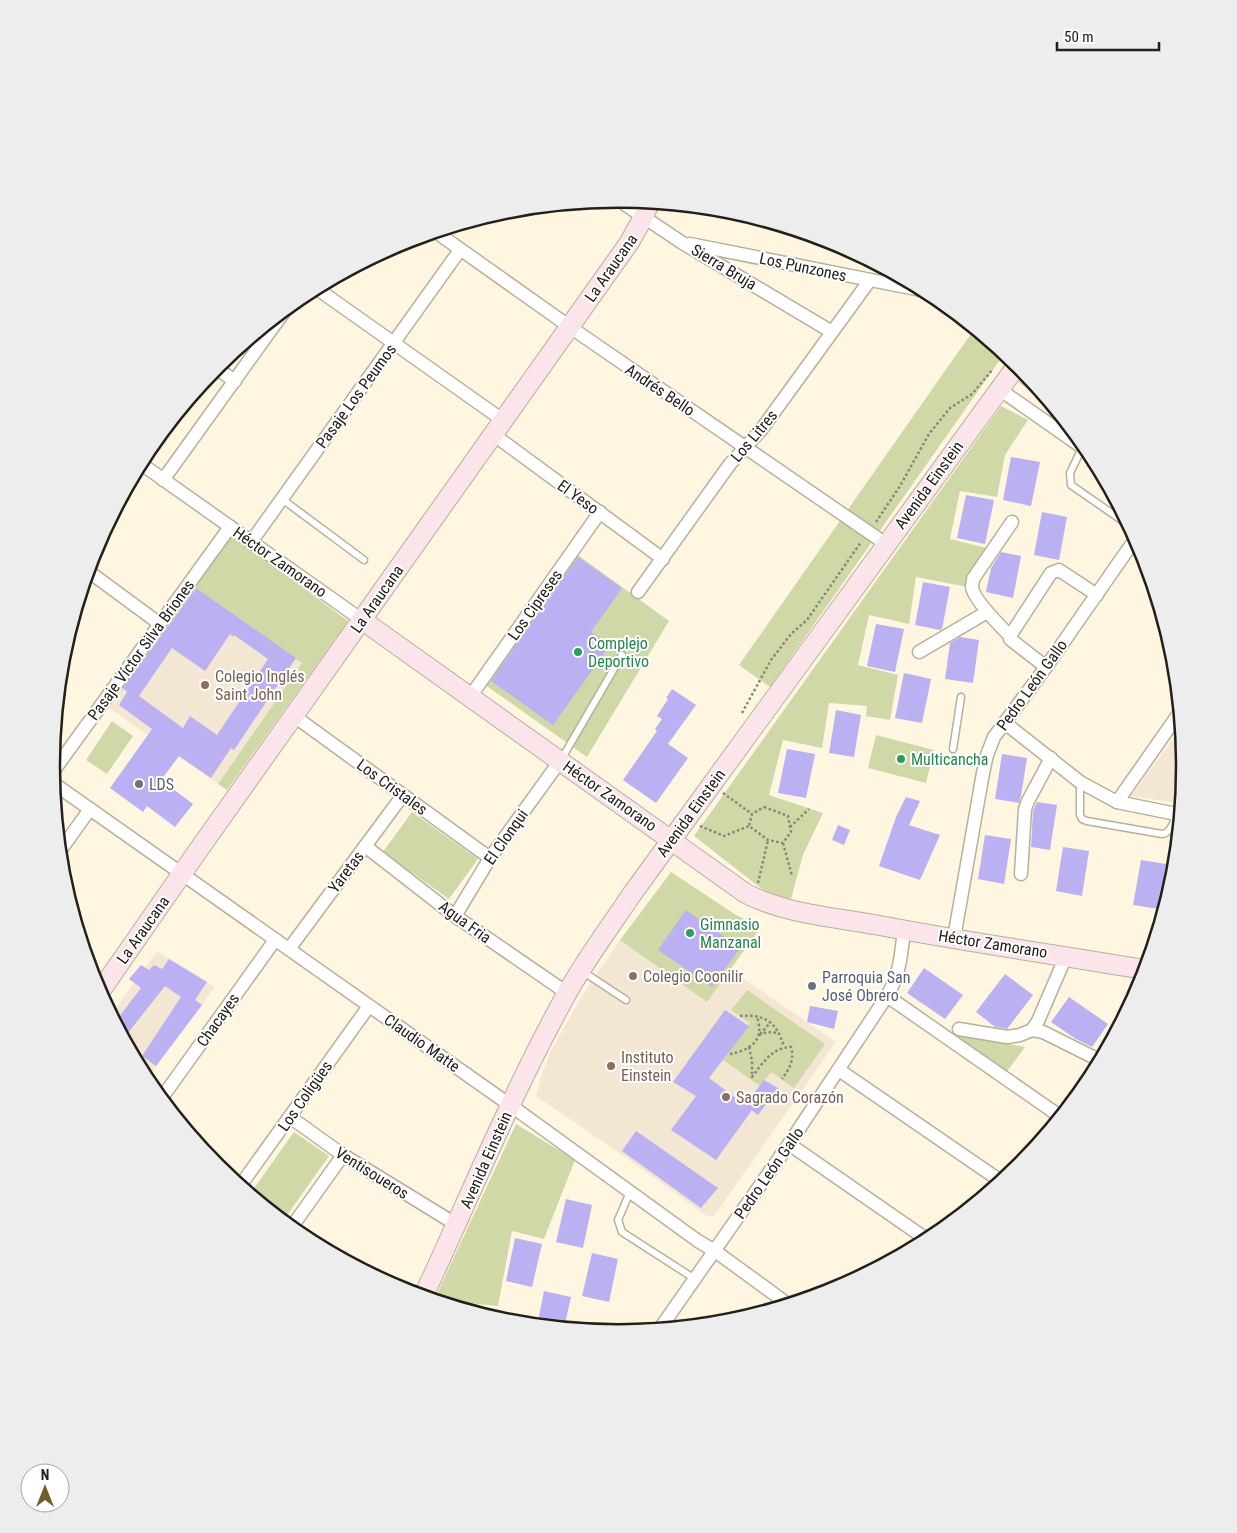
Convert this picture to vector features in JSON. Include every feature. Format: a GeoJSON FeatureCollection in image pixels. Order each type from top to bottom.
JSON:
{"type":"FeatureCollection","features":[{"type":"Feature","properties":{"kind":"street","name":"Sierra Bruja"},"geometry":{"type":"LineString","coordinates":[[647,210],[681,242],[832,332]]}},
{"type":"Feature","properties":{"kind":"street","name":"La Araucana"},"geometry":{"type":"LineString","coordinates":[[105,984],[570,328],[629,243],[647,210]]}},
{"type":"Feature","properties":{"kind":"street","name":"Andrés Bello"},"geometry":{"type":"LineString","coordinates":[[443,237],[570,328],[886,544]]}},
{"type":"Feature","properties":{"kind":"street","name":"Los Punzones"},"geometry":{"type":"LineString","coordinates":[[681,242],[904,287]]}},
{"type":"Feature","properties":{"kind":"street","name":"Pasaje Los Peumos"},"geometry":{"type":"LineString","coordinates":[[251,542],[460,250]]}},
{"type":"Feature","properties":{"kind":"street","name":"Los Litres"},"geometry":{"type":"LineString","coordinates":[[638,592],[730,464],[761,430],[870,280]]}},
{"type":"Feature","properties":{"kind":"street","name":"El Yeso"},"geometry":{"type":"LineString","coordinates":[[323,293],[394,343],[600,512],[662,558]]}},
{"type":"Feature","properties":{"kind":"street"},"geometry":{"type":"LineString","coordinates":[[163,480],[272,329]]}},
{"type":"Feature","properties":{"kind":"street","name":"Avenida Einstein"},"geometry":{"type":"LineString","coordinates":[[426,1290],[510,1105],[567,993],[581,970],[685,820],[1013,372]]}},
{"type":"Feature","properties":{"kind":"street"},"geometry":{"type":"LineString","coordinates":[[223,373],[235,381]]}},
{"type":"Feature","properties":{"kind":"street"},"geometry":{"type":"LineString","coordinates":[[1000,389],[1070,438]]}},
{"type":"Feature","properties":{"kind":"street","name":"Héctor Zamorano"},"geometry":{"type":"LineString","coordinates":[[147,468],[745,893],[776,906],[797,911],[1138,969]]}},
{"type":"Feature","properties":{"kind":"street","name":"Los Cipreses"},"geometry":{"type":"LineString","coordinates":[[470,697],[600,512]]}},
{"type":"Feature","properties":{"kind":"street"},"geometry":{"type":"LineString","coordinates":[[1012,522],[973,579],[972,588],[987,612],[1010,636],[1012,642],[1046,668]]}},
{"type":"Feature","properties":{"kind":"street","name":"Pasaje Víctor Silva Briones"},"geometry":{"type":"LineString","coordinates":[[60,761],[230,527]]}},
{"type":"Feature","properties":{"kind":"street","name":"Pedro León Gallo"},"geometry":{"type":"LineString","coordinates":[[954,938],[987,755],[994,737],[1046,668],[1131,546]]}},
{"type":"Feature","properties":{"kind":"street"},"geometry":{"type":"LineString","coordinates":[[1010,636],[1051,573],[1055,571],[1059,570],[1097,595]]}},
{"type":"Feature","properties":{"kind":"street"},"geometry":{"type":"LineString","coordinates":[[94,576],[160,624]]}},
{"type":"Feature","properties":{"kind":"street"},"geometry":{"type":"LineString","coordinates":[[919,652],[987,612]]}},
{"type":"Feature","properties":{"kind":"street","name":"Los Cristales"},"geometry":{"type":"LineString","coordinates":[[294,716],[490,858]]}},
{"type":"Feature","properties":{"kind":"street"},"geometry":{"type":"LineString","coordinates":[[1117,802],[1175,719]]}},
{"type":"Feature","properties":{"kind":"street"},"geometry":{"type":"LineString","coordinates":[[1005,723],[1080,782],[1117,802],[1175,814]]}},
{"type":"Feature","properties":{"kind":"street"},"geometry":{"type":"LineString","coordinates":[[1021,874],[1025,809],[1051,758]]}},
{"type":"Feature","properties":{"kind":"street","name":"El Clonqui"},"geometry":{"type":"LineString","coordinates":[[455,916],[490,858],[560,761]]}},
{"type":"Feature","properties":{"kind":"street","name":"Claudio Matte"},"geometry":{"type":"LineString","coordinates":[[61,788],[510,1105],[782,1300]]}},
{"type":"Feature","properties":{"kind":"street","name":"Yaretas"},"geometry":{"type":"LineString","coordinates":[[289,949],[403,796]]}},
{"type":"Feature","properties":{"kind":"street"},"geometry":{"type":"LineString","coordinates":[[66,844],[90,809]]}},
{"type":"Feature","properties":{"kind":"street","name":"Agua Fria"},"geometry":{"type":"LineString","coordinates":[[365,846],[455,916],[567,993]]}},
{"type":"Feature","properties":{"kind":"street","name":"Pedro León Gallo"},"geometry":{"type":"LineString","coordinates":[[664,1323],[790,1144],[887,996],[898,971],[904,930]]}},
{"type":"Feature","properties":{"kind":"street","name":"Chacayes"},"geometry":{"type":"LineString","coordinates":[[165,1093],[275,940]]}},
{"type":"Feature","properties":{"kind":"street"},"geometry":{"type":"LineString","coordinates":[[1032,1030],[1038,1021],[1066,956]]}},
{"type":"Feature","properties":{"kind":"street"},"geometry":{"type":"LineString","coordinates":[[887,996],[1056,1113]]}},
{"type":"Feature","properties":{"kind":"street","name":"Los Coligües"},"geometry":{"type":"LineString","coordinates":[[244,1180],[369,1006]]}},
{"type":"Feature","properties":{"kind":"street"},"geometry":{"type":"LineString","coordinates":[[959,1029],[1007,1037],[1020,1035],[1032,1030],[1043,1032],[1095,1058]]}},
{"type":"Feature","properties":{"kind":"street"},"geometry":{"type":"LineString","coordinates":[[839,1070],[996,1178]]}},
{"type":"Feature","properties":{"kind":"street","name":"Ventisoueros"},"geometry":{"type":"LineString","coordinates":[[290,1117],[343,1156],[457,1225]]}},
{"type":"Feature","properties":{"kind":"street"},"geometry":{"type":"LineString","coordinates":[[790,1144],[921,1236]]}},
{"type":"Feature","properties":{"kind":"street"},"geometry":{"type":"LineString","coordinates":[[295,1222],[343,1156]]}},
{"type":"Feature","properties":{"kind":"lane"},"geometry":{"type":"LineString","coordinates":[[1082,455],[1070,473],[1071,484],[1118,518]]}},
{"type":"Feature","properties":{"kind":"lane"},"geometry":{"type":"LineString","coordinates":[[282,499],[364,560]]}},
{"type":"Feature","properties":{"kind":"lane"},"geometry":{"type":"LineString","coordinates":[[560,761],[622,655]]}},
{"type":"Feature","properties":{"kind":"lane"},"geometry":{"type":"LineString","coordinates":[[953,749],[961,696]]}},
{"type":"Feature","properties":{"kind":"lane"},"geometry":{"type":"LineString","coordinates":[[1080,782],[1080,815],[1082,819],[1162,834],[1166,833],[1174,823]]}},
{"type":"Feature","properties":{"kind":"lane"},"geometry":{"type":"LineString","coordinates":[[581,970],[626,1000]]}},
{"type":"Feature","properties":{"kind":"lane"},"geometry":{"type":"LineString","coordinates":[[630,1192],[618,1220],[622,1232],[695,1279]]}},
{"type":"Feature","properties":{"kind":"path"},"geometry":{"type":"LineString","coordinates":[[711,784],[752,814]]}},
{"type":"Feature","properties":{"kind":"path"},"geometry":{"type":"LineString","coordinates":[[752,814],[764,807],[788,816],[791,832],[783,843]]}},
{"type":"Feature","properties":{"kind":"path"},"geometry":{"type":"LineString","coordinates":[[790,827],[809,809]]}},
{"type":"Feature","properties":{"kind":"path"},"geometry":{"type":"LineString","coordinates":[[750,826],[752,814]]}},
{"type":"Feature","properties":{"kind":"path"},"geometry":{"type":"LineString","coordinates":[[685,820],[724,836],[750,826]]}},
{"type":"Feature","properties":{"kind":"path"},"geometry":{"type":"LineString","coordinates":[[750,826],[768,840],[783,843]]}},
{"type":"Feature","properties":{"kind":"path"},"geometry":{"type":"LineString","coordinates":[[759,900],[758,886],[768,840]]}},
{"type":"Feature","properties":{"kind":"path"},"geometry":{"type":"LineString","coordinates":[[783,843],[792,876]]}},
{"type":"Feature","properties":{"kind":"path"},"geometry":{"type":"LineString","coordinates":[[740,1016],[765,1018],[779,1033],[784,1047]]}},
{"type":"Feature","properties":{"kind":"path"},"geometry":{"type":"LineString","coordinates":[[757,1016],[760,1028],[759,1035]]}},
{"type":"Feature","properties":{"kind":"path"},"geometry":{"type":"LineString","coordinates":[[730,1054],[744,1051],[770,1023]]}},
{"type":"Feature","properties":{"kind":"path"},"geometry":{"type":"LineString","coordinates":[[759,1035],[767,1032],[779,1033]]}},
{"type":"Feature","properties":{"kind":"path"},"geometry":{"type":"LineString","coordinates":[[749,1047],[752,1061],[752,1077],[770,1054],[784,1047],[791,1047],[794,1055],[782,1079]]}},
{"type":"Feature","properties":{"kind":"shaded area","name":"Colegio Inglés Saint John"},"geometry":{"type":"Polygon","coordinates":[[[193,586],[303,662],[218,784],[108,707],[193,586]]]}},
{"type":"Feature","properties":{"kind":"shaded area"},"geometry":{"type":"Polygon","coordinates":[[[1176,735],[1176,803],[1131,796],[1176,735]]]}},
{"type":"Feature","properties":{"kind":"shaded area"},"geometry":{"type":"Polygon","coordinates":[[[620,940],[707,1002],[730,969],[836,1042],[714,1216],[707,1216],[536,1096],[550,1053],[564,1027],[587,988],[620,940]]]}},
{"type":"Feature","properties":{"kind":"shaded area"},"geometry":{"type":"Polygon","coordinates":[[[157,951],[215,987],[151,1073],[116,1009],[157,951]]]}},
{"type":"Feature","properties":{"kind":"green space"},"geometry":{"type":"Polygon","coordinates":[[[971,334],[1000,360],[770,687],[739,665],[971,334]]]}},
{"type":"Feature","properties":{"kind":"green space"},"geometry":{"type":"Polygon","coordinates":[[[1020,380],[1039,400],[1019,382],[1020,380]]]}},
{"type":"Feature","properties":{"kind":"green space"},"geometry":{"type":"Polygon","coordinates":[[[1001,406],[1028,420],[1005,455],[997,497],[960,491],[950,539],[987,548],[978,589],[916,577],[909,624],[869,615],[858,665],[898,675],[890,720],[866,716],[867,706],[829,703],[822,748],[783,740],[769,795],[823,813],[803,855],[791,899],[773,896],[694,836],[1001,406]]]}},
{"type":"Feature","properties":{"kind":"green space"},"geometry":{"type":"Polygon","coordinates":[[[230,534],[348,621],[227,790],[218,784],[302,663],[193,586],[230,534]]]}},
{"type":"Feature","properties":{"kind":"green space","name":"Complejo Deportivo"},"geometry":{"type":"Polygon","coordinates":[[[575,553],[669,621],[587,757],[484,684],[575,553]]]}},
{"type":"Feature","properties":{"kind":"green space"},"geometry":{"type":"Polygon","coordinates":[[[112,721],[133,736],[107,774],[86,760],[112,721]]]}},
{"type":"Feature","properties":{"kind":"green space","name":"Multicancha"},"geometry":{"type":"Polygon","coordinates":[[[876,735],[934,750],[926,783],[868,768],[876,735]]]}},
{"type":"Feature","properties":{"kind":"green space"},"geometry":{"type":"Polygon","coordinates":[[[412,812],[478,859],[449,899],[383,852],[412,812]]]}},
{"type":"Feature","properties":{"kind":"green space","name":"Gimnasio Manzanal"},"geometry":{"type":"Polygon","coordinates":[[[671,872],[736,915],[761,927],[707,1002],[620,940],[671,872]]]}},
{"type":"Feature","properties":{"kind":"green space"},"geometry":{"type":"Polygon","coordinates":[[[747,990],[825,1044],[794,1088],[771,1072],[760,1086],[723,1060],[750,1023],[731,1010],[747,990]]]}},
{"type":"Feature","properties":{"kind":"green space"},"geometry":{"type":"Polygon","coordinates":[[[955,1034],[1025,1047],[1005,1074],[952,1037],[955,1034]]]}},
{"type":"Feature","properties":{"kind":"green space"},"geometry":{"type":"Polygon","coordinates":[[[516,1124],[575,1160],[544,1239],[512,1231],[498,1306],[467,1304],[437,1294],[516,1124]]]}},
{"type":"Feature","properties":{"kind":"green space"},"geometry":{"type":"Polygon","coordinates":[[[294,1132],[329,1156],[287,1216],[254,1189],[294,1132]]]}},
{"type":"Feature","properties":{"kind":"building"},"geometry":{"type":"Polygon","coordinates":[[[1011,457],[1040,462],[1031,506],[1003,500],[1011,457]]]}},
{"type":"Feature","properties":{"kind":"building"},"geometry":{"type":"Polygon","coordinates":[[[966,495],[994,500],[985,544],[957,538],[966,495]]]}},
{"type":"Feature","properties":{"kind":"building"},"geometry":{"type":"Polygon","coordinates":[[[1042,512],[1067,517],[1059,560],[1034,555],[1042,512]]]}},
{"type":"Feature","properties":{"kind":"building"},"geometry":{"type":"Polygon","coordinates":[[[1001,552],[1021,556],[1013,598],[986,592],[991,568],[1001,552]]]}},
{"type":"Feature","properties":{"kind":"building"},"geometry":{"type":"Polygon","coordinates":[[[578,557],[622,588],[591,632],[610,645],[553,725],[491,681],[578,557]]]}},
{"type":"Feature","properties":{"kind":"building"},"geometry":{"type":"Polygon","coordinates":[[[923,582],[950,587],[942,629],[940,630],[915,625],[923,582]]]}},
{"type":"Feature","properties":{"kind":"building"},"geometry":{"type":"Polygon","coordinates":[[[196,588],[296,658],[234,750],[231,748],[211,778],[179,756],[161,780],[193,804],[175,827],[147,806],[143,812],[110,788],[152,729],[119,705],[127,692],[123,688],[196,588]],[[230,634],[205,671],[172,648],[139,696],[183,728],[190,716],[217,735],[268,659],[234,635],[233,637],[230,634]]]}},
{"type":"Feature","properties":{"kind":"building"},"geometry":{"type":"Polygon","coordinates":[[[876,624],[904,629],[895,672],[867,666],[876,624]]]}},
{"type":"Feature","properties":{"kind":"building"},"geometry":{"type":"Polygon","coordinates":[[[960,637],[979,640],[973,683],[945,679],[950,643],[960,637]]]}},
{"type":"Feature","properties":{"kind":"building"},"geometry":{"type":"Polygon","coordinates":[[[904,673],[931,679],[922,723],[895,718],[904,673]]]}},
{"type":"Feature","properties":{"kind":"building"},"geometry":{"type":"Polygon","coordinates":[[[672,689],[696,705],[668,744],[688,758],[656,803],[623,780],[657,731],[655,729],[662,719],[657,716],[672,689]]]}},
{"type":"Feature","properties":{"kind":"building"},"geometry":{"type":"Polygon","coordinates":[[[836,710],[861,715],[854,757],[829,753],[836,710]]]}},
{"type":"Feature","properties":{"kind":"building"},"geometry":{"type":"Polygon","coordinates":[[[787,749],[815,754],[806,798],[778,793],[787,749]]]}},
{"type":"Feature","properties":{"kind":"building"},"geometry":{"type":"Polygon","coordinates":[[[1002,754],[1027,758],[1019,803],[995,799],[1002,754]]]}},
{"type":"Feature","properties":{"kind":"building"},"geometry":{"type":"Polygon","coordinates":[[[906,797],[920,801],[909,825],[940,835],[920,880],[879,866],[896,817],[906,797]]]}},
{"type":"Feature","properties":{"kind":"building"},"geometry":{"type":"Polygon","coordinates":[[[1037,802],[1057,805],[1050,850],[1031,847],[1033,811],[1037,802]]]}},
{"type":"Feature","properties":{"kind":"building"},"geometry":{"type":"Polygon","coordinates":[[[838,825],[850,830],[844,845],[832,840],[838,825]]]}},
{"type":"Feature","properties":{"kind":"building"},"geometry":{"type":"Polygon","coordinates":[[[985,835],[1011,839],[1004,884],[978,879],[985,835]]]}},
{"type":"Feature","properties":{"kind":"building"},"geometry":{"type":"Polygon","coordinates":[[[1063,847],[1089,851],[1082,896],[1056,891],[1063,847]]]}},
{"type":"Feature","properties":{"kind":"building"},"geometry":{"type":"Polygon","coordinates":[[[1141,860],[1166,864],[1158,909],[1133,905],[1141,860]]]}},
{"type":"Feature","properties":{"kind":"building"},"geometry":{"type":"Polygon","coordinates":[[[686,910],[740,948],[712,987],[658,950],[686,910]]]}},
{"type":"Feature","properties":{"kind":"building"},"geometry":{"type":"Polygon","coordinates":[[[169,959],[207,982],[195,1000],[202,1005],[156,1066],[142,1056],[181,997],[165,986],[128,1033],[119,1016],[141,988],[129,979],[141,965],[149,970],[154,965],[162,969],[169,959]]]}},
{"type":"Feature","properties":{"kind":"building"},"geometry":{"type":"Polygon","coordinates":[[[924,968],[963,995],[945,1019],[907,993],[924,968]]]}},
{"type":"Feature","properties":{"kind":"building"},"geometry":{"type":"Polygon","coordinates":[[[1005,974],[1033,995],[1007,1029],[995,1027],[976,1012],[1005,974]]]}},
{"type":"Feature","properties":{"kind":"building"},"geometry":{"type":"Polygon","coordinates":[[[1069,997],[1108,1024],[1092,1047],[1051,1022],[1069,997]]]}},
{"type":"Feature","properties":{"kind":"building"},"geometry":{"type":"Polygon","coordinates":[[[810,1006],[838,1011],[834,1029],[807,1022],[810,1006]]]}},
{"type":"Feature","properties":{"kind":"building"},"geometry":{"type":"Polygon","coordinates":[[[725,1010],[749,1026],[709,1078],[752,1110],[716,1160],[671,1130],[696,1096],[673,1082],[725,1010]]]}},
{"type":"Feature","properties":{"kind":"building"},"geometry":{"type":"Polygon","coordinates":[[[764,1080],[778,1088],[758,1115],[745,1105],[764,1080]]]}},
{"type":"Feature","properties":{"kind":"building"},"geometry":{"type":"Polygon","coordinates":[[[636,1131],[718,1188],[701,1208],[622,1151],[636,1131]]]}},
{"type":"Feature","properties":{"kind":"building"},"geometry":{"type":"Polygon","coordinates":[[[566,1199],[592,1205],[583,1248],[556,1242],[566,1199]]]}},
{"type":"Feature","properties":{"kind":"building"},"geometry":{"type":"Polygon","coordinates":[[[515,1238],[542,1244],[532,1287],[506,1281],[515,1238]]]}},
{"type":"Feature","properties":{"kind":"building"},"geometry":{"type":"Polygon","coordinates":[[[592,1253],[618,1259],[609,1302],[582,1296],[592,1253]]]}},
{"type":"Feature","properties":{"kind":"building"},"geometry":{"type":"Polygon","coordinates":[[[544,1291],[571,1297],[565,1322],[538,1319],[544,1291]]]}},
{"type":"Feature","properties":{"kind":"place","name":"Complejo Deportivo"},"geometry":{"type":"Point","coordinates":[578,652]}},
{"type":"Feature","properties":{"kind":"place","name":"Colegio Inglés Saint John"},"geometry":{"type":"Point","coordinates":[205,685]}},
{"type":"Feature","properties":{"kind":"place","name":"Multicancha"},"geometry":{"type":"Point","coordinates":[901,759]}},
{"type":"Feature","properties":{"kind":"place","name":"LDS"},"geometry":{"type":"Point","coordinates":[139,784]}},
{"type":"Feature","properties":{"kind":"place","name":"Gimnasio Manzanal"},"geometry":{"type":"Point","coordinates":[690,933]}},
{"type":"Feature","properties":{"kind":"place","name":"Colegio Coonilir"},"geometry":{"type":"Point","coordinates":[633,976]}},
{"type":"Feature","properties":{"kind":"place","name":"Parroquia San José Obrero"},"geometry":{"type":"Point","coordinates":[812,986]}},
{"type":"Feature","properties":{"kind":"place","name":"Instituto Einstein"},"geometry":{"type":"Point","coordinates":[611,1066]}},
{"type":"Feature","properties":{"kind":"place","name":"Sagrado Corazón"},"geometry":{"type":"Point","coordinates":[726,1097]}}]}
